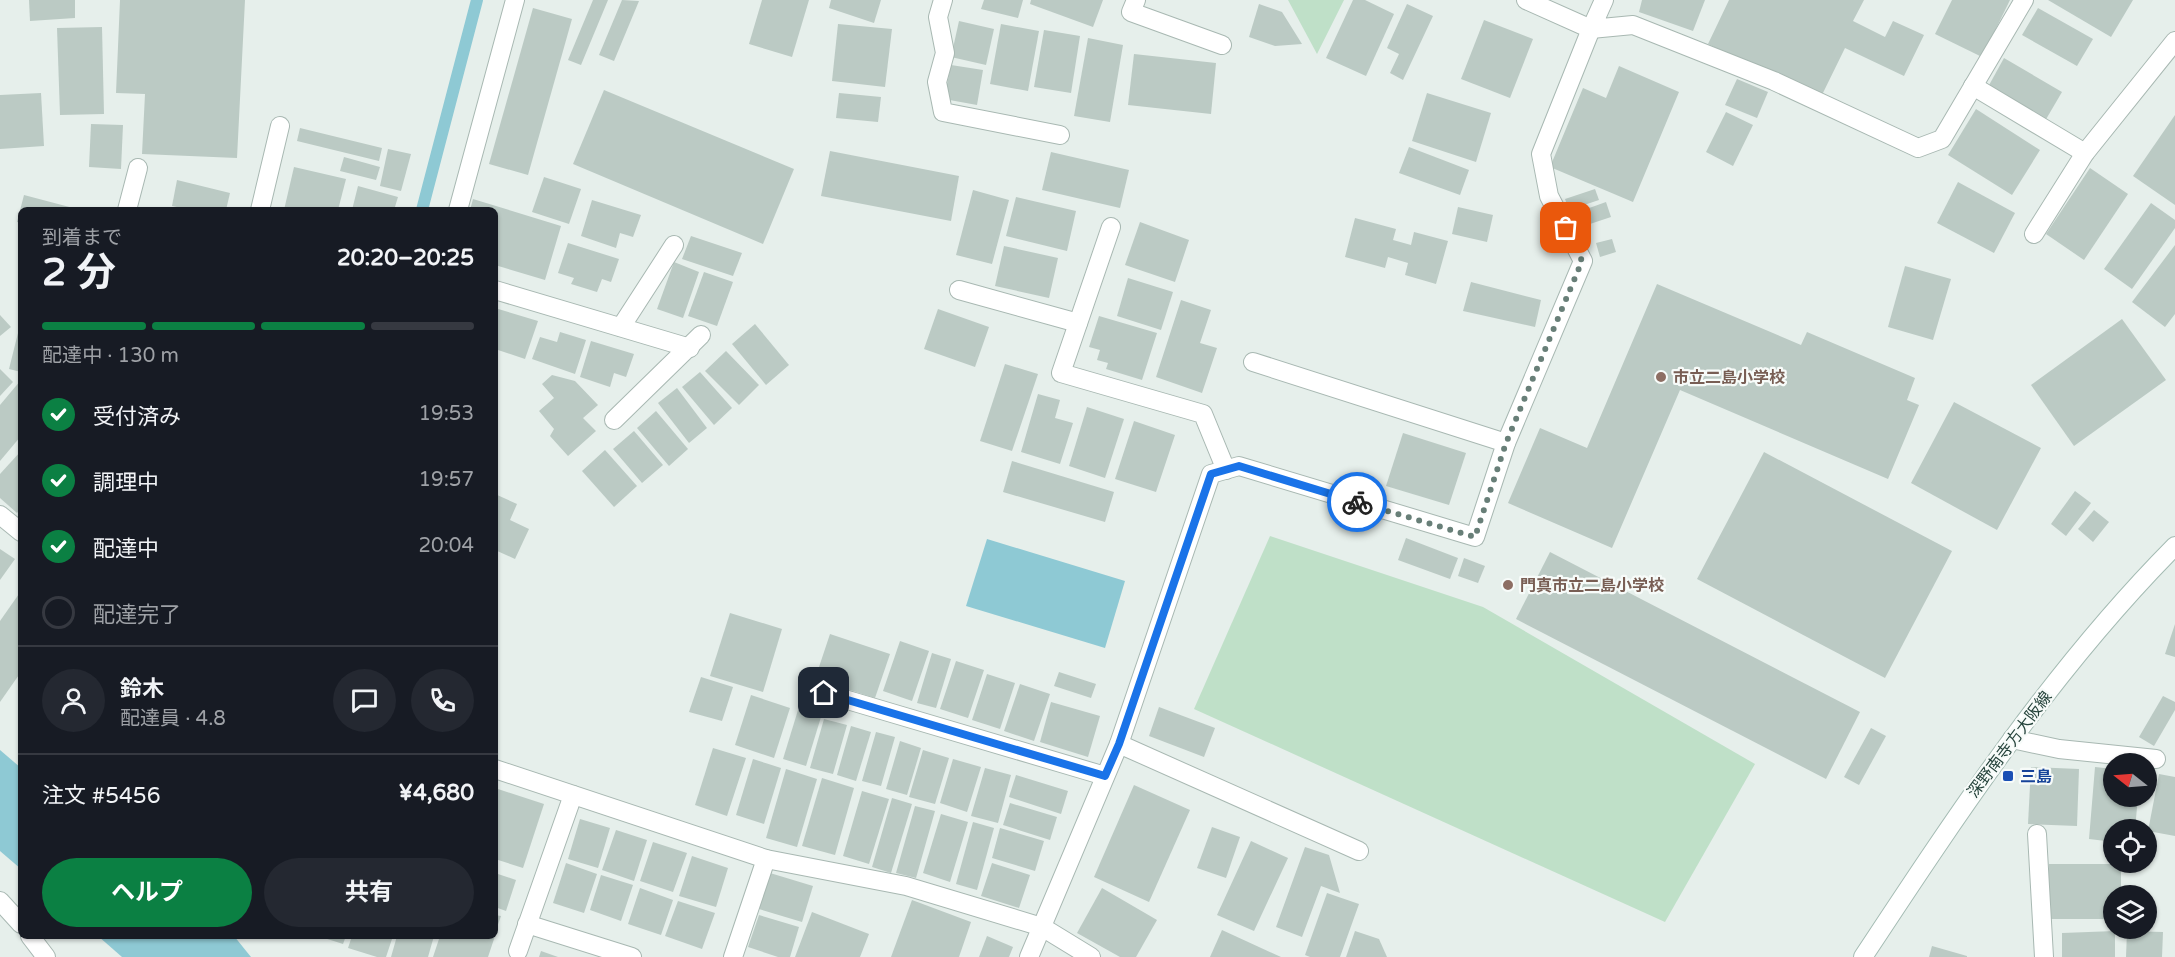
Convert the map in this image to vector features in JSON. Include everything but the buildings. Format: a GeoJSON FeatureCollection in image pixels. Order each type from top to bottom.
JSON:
{"type":"FeatureCollection","features":[{"type":"Feature","properties":{"kind":"street"},"geometry":{"type":"LineString","coordinates":[[459,207],[515,0]]}},
{"type":"Feature","properties":{"kind":"street"},"geometry":{"type":"LineString","coordinates":[[943,0],[938,17],[945,53],[937,82],[943,112],[1060,135]]}},
{"type":"Feature","properties":{"kind":"street"},"geometry":{"type":"LineString","coordinates":[[1137,0],[1131,12],[1222,45]]}},
{"type":"Feature","properties":{"kind":"street"},"geometry":{"type":"LineString","coordinates":[[1526,0],[1591,29],[1633,25],[1774,81],[1918,148],[1942,139],[2024,0]]}},
{"type":"Feature","properties":{"kind":"street"},"geometry":{"type":"LineString","coordinates":[[1029,957],[1119,744],[1211,474],[1239,466],[1475,537],[1506,443],[1582,261],[1549,196],[1541,154],[1604,0]]}},
{"type":"Feature","properties":{"kind":"street"},"geometry":{"type":"LineString","coordinates":[[2034,234],[2085,153],[2175,41]]}},
{"type":"Feature","properties":{"kind":"street"},"geometry":{"type":"LineString","coordinates":[[1973,86],[2085,153]]}},
{"type":"Feature","properties":{"kind":"street"},"geometry":{"type":"LineString","coordinates":[[261,207],[280,126]]}},
{"type":"Feature","properties":{"kind":"street"},"geometry":{"type":"LineString","coordinates":[[128,207],[138,168]]}},
{"type":"Feature","properties":{"kind":"street"},"geometry":{"type":"LineString","coordinates":[[1111,227],[1061,373],[1203,414],[1227,470]]}},
{"type":"Feature","properties":{"kind":"street"},"geometry":{"type":"LineString","coordinates":[[621,327],[674,245]]}},
{"type":"Feature","properties":{"kind":"street"},"geometry":{"type":"LineString","coordinates":[[959,290],[1078,323]]}},
{"type":"Feature","properties":{"kind":"street"},"geometry":{"type":"LineString","coordinates":[[498,291],[621,327],[696,341],[614,420]]}},
{"type":"Feature","properties":{"kind":"street"},"geometry":{"type":"LineString","coordinates":[[1253,362],[1506,443]]}},
{"type":"Feature","properties":{"kind":"street"},"geometry":{"type":"LineString","coordinates":[[0,515],[18,530]]}},
{"type":"Feature","properties":{"kind":"street","name":"深野南寺方大阪線"},"geometry":{"type":"LineString","coordinates":[[1863,957],[1960,808],[2069,663],[2175,546]]}},
{"type":"Feature","properties":{"kind":"street"},"geometry":{"type":"LineString","coordinates":[[824,693],[1105,776]]}},
{"type":"Feature","properties":{"kind":"street"},"geometry":{"type":"LineString","coordinates":[[2012,739],[2059,749],[2103,754]]}},
{"type":"Feature","properties":{"kind":"street"},"geometry":{"type":"LineString","coordinates":[[1119,744],[1359,851]]}},
{"type":"Feature","properties":{"kind":"street"},"geometry":{"type":"LineString","coordinates":[[498,770],[766,859],[906,886],[1042,927],[1091,957]]}},
{"type":"Feature","properties":{"kind":"street"},"geometry":{"type":"LineString","coordinates":[[518,951],[573,795]]}},
{"type":"Feature","properties":{"kind":"street"},"geometry":{"type":"LineString","coordinates":[[2037,834],[2044,957]]}},
{"type":"Feature","properties":{"kind":"street"},"geometry":{"type":"LineString","coordinates":[[733,957],[766,859]]}},
{"type":"Feature","properties":{"kind":"street"},"geometry":{"type":"LineString","coordinates":[[0,901],[18,921]]}},
{"type":"Feature","properties":{"kind":"street"},"geometry":{"type":"LineString","coordinates":[[527,924],[632,957]]}},
{"type":"Feature","properties":{"kind":"street"},"geometry":{"type":"LineString","coordinates":[[32,939],[46,957]]}},
{"type":"Feature","properties":{"kind":"green space"},"geometry":{"type":"Polygon","coordinates":[[[1288,0],[1344,0],[1317,54],[1288,0]]]}},
{"type":"Feature","properties":{"kind":"green space"},"geometry":{"type":"Polygon","coordinates":[[[1270,536],[1483,607],[1755,764],[1665,922],[1194,709],[1270,536]]]}},
{"type":"Feature","properties":{"kind":"water"},"geometry":{"type":"Polygon","coordinates":[[[987,539],[1125,581],[1105,648],[966,606],[987,539]]]}},
{"type":"Feature","properties":{"kind":"water"},"geometry":{"type":"Polygon","coordinates":[[[0,750],[18,765],[18,866],[0,851],[0,750]]]}},
{"type":"Feature","properties":{"kind":"water"},"geometry":{"type":"Polygon","coordinates":[[[101,939],[236,939],[251,957],[122,957],[101,939]]]}},
{"type":"Feature","properties":{"kind":"waterway"},"geometry":{"type":"LineString","coordinates":[[423,207],[477,0]]}},
{"type":"Feature","properties":{"kind":"way so far"},"geometry":{"type":"LineString","coordinates":[[1357,502],[1475,537],[1506,443],[1582,261],[1566,228]]}},
{"type":"Feature","properties":{"kind":"place","name":"市立二島小学校"},"geometry":{"type":"Point","coordinates":[1661,377]}},
{"type":"Feature","properties":{"kind":"place","name":"門真市立二島小学校"},"geometry":{"type":"Point","coordinates":[1508,585]}},
{"type":"Feature","properties":{"kind":"place","name":"三島"},"geometry":{"type":"Point","coordinates":[2008,776]}},
{"type":"Feature","properties":{"kind":"route"},"geometry":{"type":"LineString","coordinates":[[824,693],[1105,776],[1119,744],[1211,474],[1239,466],[1357,502]]}}]}
